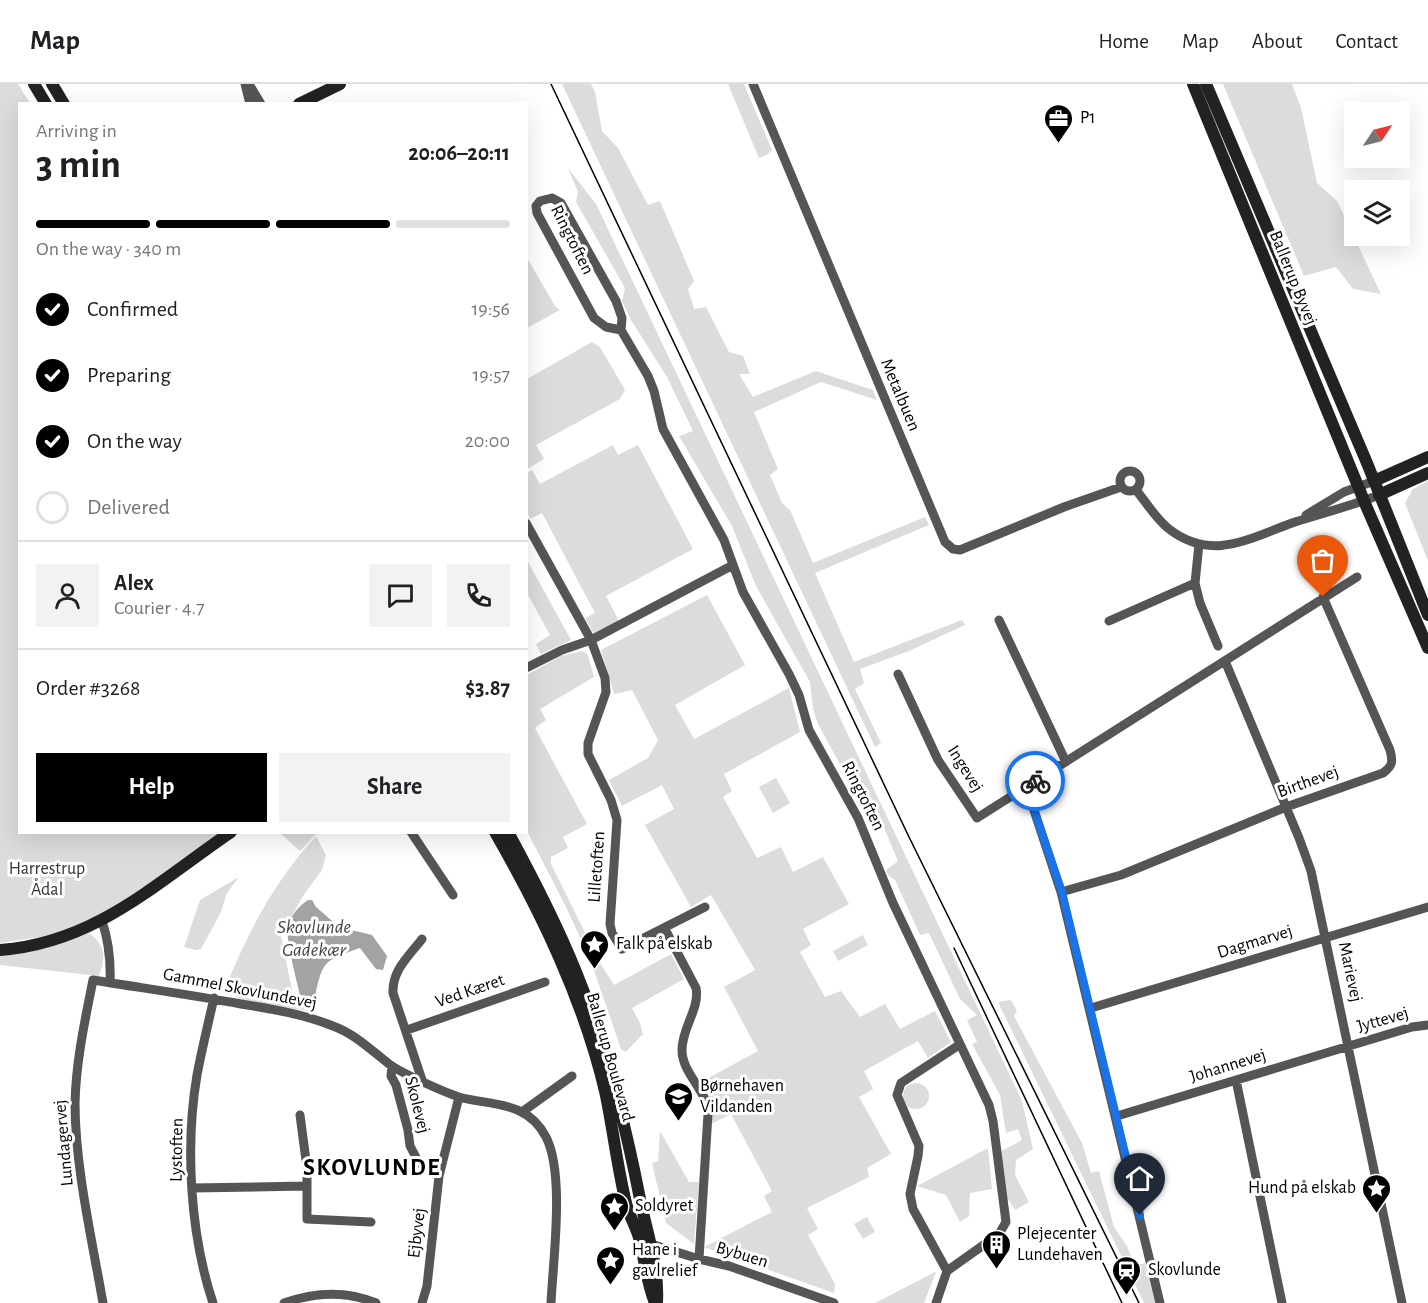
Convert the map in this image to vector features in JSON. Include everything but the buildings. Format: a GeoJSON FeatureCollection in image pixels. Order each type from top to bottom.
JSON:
{"type":"FeatureCollection","features":[{"type":"Feature","properties":{"kind":"street"},"geometry":{"type":"LineString","coordinates":[[34,84],[45,102]]}},
{"type":"Feature","properties":{"kind":"street"},"geometry":{"type":"LineString","coordinates":[[52,84],[63,102]]}},
{"type":"Feature","properties":{"kind":"street"},"geometry":{"type":"LineString","coordinates":[[247,84],[249,102]]}},
{"type":"Feature","properties":{"kind":"street"},"geometry":{"type":"LineString","coordinates":[[247,84],[260,102]]}},
{"type":"Feature","properties":{"kind":"street"},"geometry":{"type":"LineString","coordinates":[[303,102],[340,84]]}},
{"type":"Feature","properties":{"kind":"street","name":"Metalbuen"},"geometry":{"type":"LineString","coordinates":[[753,84],[945,542],[953,549],[960,550],[1064,507],[1121,487]]}},
{"type":"Feature","properties":{"kind":"street","name":"Ballerup Byvej"},"geometry":{"type":"LineString","coordinates":[[1193,84],[1364,501],[1428,648]]}},
{"type":"Feature","properties":{"kind":"street","name":"Ballerup Byvej"},"geometry":{"type":"LineString","coordinates":[[1206,84],[1374,481],[1428,615]]}},
{"type":"Feature","properties":{"kind":"street","name":"Ringtoften"},"geometry":{"type":"LineString","coordinates":[[621,330],[606,327],[594,318],[537,213],[536,206],[540,201],[552,198],[561,203],[616,301],[622,318],[621,330],[648,376],[663,429],[724,540],[743,592],[799,695],[809,730],[858,818],[893,903],[988,1105],[993,1121],[1006,1222],[999,1234],[947,1271]]}},
{"type":"Feature","properties":{"kind":"street"},"geometry":{"type":"LineString","coordinates":[[1294,522],[1344,492],[1428,457]]}},
{"type":"Feature","properties":{"kind":"street"},"geometry":{"type":"LineString","coordinates":[[1130,471],[1138,475],[1140,480],[1136,490],[1128,491],[1121,487],[1121,476],[1130,471]]}},
{"type":"Feature","properties":{"kind":"street"},"geometry":{"type":"LineString","coordinates":[[1136,490],[1168,528],[1199,544],[1214,546],[1245,541],[1294,522],[1364,501],[1428,473]]}},
{"type":"Feature","properties":{"kind":"street","name":"Lilletoften"},"geometry":{"type":"LineString","coordinates":[[528,527],[591,640],[605,678],[607,689],[588,743],[588,754],[611,800],[617,820],[610,929],[622,949],[705,907]]}},
{"type":"Feature","properties":{"kind":"street"},"geometry":{"type":"LineString","coordinates":[[1199,544],[1195,583],[1200,603],[1218,646]]}},
{"type":"Feature","properties":{"kind":"street"},"geometry":{"type":"LineString","coordinates":[[528,667],[562,650],[591,640],[733,565]]}},
{"type":"Feature","properties":{"kind":"street","name":"Ingevej"},"geometry":{"type":"LineString","coordinates":[[898,674],[938,760],[977,818],[1357,577]]}},
{"type":"Feature","properties":{"kind":"street"},"geometry":{"type":"LineString","coordinates":[[1109,621],[1195,583]]}},
{"type":"Feature","properties":{"kind":"street","name":"Birthevej"},"geometry":{"type":"LineString","coordinates":[[1062,892],[1121,875],[1286,807],[1383,773],[1390,768],[1393,761],[1323,597]]}},
{"type":"Feature","properties":{"kind":"street"},"geometry":{"type":"LineString","coordinates":[[999,620],[1066,762]]}},
{"type":"Feature","properties":{"kind":"street","name":"Marievej"},"geometry":{"type":"LineString","coordinates":[[1225,661],[1311,871],[1402,1303]]}},
{"type":"Feature","properties":{"kind":"street"},"geometry":{"type":"LineString","coordinates":[[1026,786],[1062,892],[1160,1303]]}},
{"type":"Feature","properties":{"kind":"street"},"geometry":{"type":"LineString","coordinates":[[0,950],[55,940],[102,921],[228,834]]}},
{"type":"Feature","properties":{"kind":"street"},"geometry":{"type":"LineString","coordinates":[[412,834],[453,895]]}},
{"type":"Feature","properties":{"kind":"street","name":"Ballerup Boulevard"},"geometry":{"type":"LineString","coordinates":[[496,834],[545,926],[580,1012],[604,1090],[628,1209],[646,1245]]}},
{"type":"Feature","properties":{"kind":"street","name":"Ballerup Boulevard"},"geometry":{"type":"LineString","coordinates":[[509,834],[555,923],[590,1007],[621,1109],[646,1245],[658,1283],[656,1303]]}},
{"type":"Feature","properties":{"kind":"street","name":"Dagmarvej"},"geometry":{"type":"LineString","coordinates":[[1091,1008],[1428,907]]}},
{"type":"Feature","properties":{"kind":"street"},"geometry":{"type":"LineString","coordinates":[[102,921],[109,943],[110,982]]}},
{"type":"Feature","properties":{"kind":"street"},"geometry":{"type":"LineString","coordinates":[[665,928],[696,988],[698,997],[684,1029],[682,1050],[683,1061],[705,1100],[708,1114],[699,1259]]}},
{"type":"Feature","properties":{"kind":"street"},"geometry":{"type":"LineString","coordinates":[[422,939],[396,972],[392,983],[393,993],[422,1080]]}},
{"type":"Feature","properties":{"kind":"street","name":"Gammel Skovlundevej"},"geometry":{"type":"LineString","coordinates":[[93,980],[214,998],[300,1014],[357,1038],[392,1066],[459,1097],[498,1103],[522,1112],[534,1121],[545,1135],[556,1177],[551,1303]]}},
{"type":"Feature","properties":{"kind":"street","name":"Lundagervej"},"geometry":{"type":"LineString","coordinates":[[93,980],[80,1047],[75,1102],[78,1149],[103,1303]]}},
{"type":"Feature","properties":{"kind":"street","name":"Ved Kæret"},"geometry":{"type":"LineString","coordinates":[[407,1030],[545,982]]}},
{"type":"Feature","properties":{"kind":"street","name":"Lystoften"},"geometry":{"type":"LineString","coordinates":[[213,1303],[203,1267],[192,1188],[192,1133],[197,1076],[214,998]]}},
{"type":"Feature","properties":{"kind":"street","name":"Jyttevej"},"geometry":{"type":"LineString","coordinates":[[1348,1047],[1428,1024]]}},
{"type":"Feature","properties":{"kind":"street"},"geometry":{"type":"LineString","coordinates":[[936,1303],[947,1271],[913,1209],[910,1194],[919,1146],[897,1095],[901,1083],[959,1045]]}},
{"type":"Feature","properties":{"kind":"street","name":"Johannevej"},"geometry":{"type":"LineString","coordinates":[[1117,1116],[1348,1047]]}},
{"type":"Feature","properties":{"kind":"street","name":"Skolevej"},"geometry":{"type":"LineString","coordinates":[[392,1066],[391,1076],[398,1091],[410,1146],[418,1161],[427,1170],[439,1176]]}},
{"type":"Feature","properties":{"kind":"street"},"geometry":{"type":"LineString","coordinates":[[522,1112],[572,1076]]}},
{"type":"Feature","properties":{"kind":"street"},"geometry":{"type":"LineString","coordinates":[[1236,1080],[1282,1303]]}},
{"type":"Feature","properties":{"kind":"street","name":"Ejbyvej"},"geometry":{"type":"LineString","coordinates":[[422,1303],[428,1286],[439,1176],[459,1097]]}},
{"type":"Feature","properties":{"kind":"street"},"geometry":{"type":"LineString","coordinates":[[300,1114],[308,1186],[307,1220],[371,1222]]}},
{"type":"Feature","properties":{"kind":"street"},"geometry":{"type":"LineString","coordinates":[[192,1188],[308,1186]]}},
{"type":"Feature","properties":{"kind":"street","name":"Bybuen"},"geometry":{"type":"LineString","coordinates":[[646,1245],[729,1266],[834,1303]]}},
{"type":"Feature","properties":{"kind":"street"},"geometry":{"type":"LineString","coordinates":[[284,1303],[303,1296],[324,1293],[345,1294],[376,1303]]}},
{"type":"Feature","properties":{"kind":"green space","name":"Harrestrup Ådal"},"geometry":{"type":"Polygon","coordinates":[[[0,84],[18,84],[29,102],[18,102],[18,834],[225,834],[114,908],[54,935],[0,943],[0,84]]]}},
{"type":"Feature","properties":{"kind":"green space"},"geometry":{"type":"Polygon","coordinates":[[[562,84],[591,84],[595,92],[602,131],[618,148],[648,205],[660,201],[694,281],[688,289],[694,309],[706,307],[729,352],[743,356],[750,374],[739,374],[753,397],[816,371],[873,390],[877,400],[821,382],[754,412],[778,469],[770,475],[782,503],[790,510],[813,563],[925,517],[929,525],[815,573],[854,662],[962,620],[965,625],[909,651],[860,669],[864,683],[855,689],[881,743],[875,747],[562,84]]]}},
{"type":"Feature","properties":{"kind":"green space"},"geometry":{"type":"Polygon","coordinates":[[[728,84],[744,84],[772,150],[768,154],[759,158],[728,84]]]}},
{"type":"Feature","properties":{"kind":"green space"},"geometry":{"type":"Polygon","coordinates":[[[1223,84],[1292,84],[1301,108],[1317,183],[1337,201],[1344,216],[1344,246],[1358,246],[1381,294],[1353,289],[1336,267],[1304,276],[1223,84]]]}},
{"type":"Feature","properties":{"kind":"green space"},"geometry":{"type":"Polygon","coordinates":[[[568,168],[596,204],[1022,1101],[1033,1149],[1016,1160],[1015,1175],[1029,1202],[1015,1210],[1004,1193],[1000,1152],[1022,1140],[1018,1129],[1006,1133],[1000,1095],[972,1044],[977,1042],[967,1020],[977,1015],[960,999],[929,933],[920,935],[895,880],[886,870],[898,861],[877,811],[866,812],[818,724],[813,709],[810,682],[756,586],[732,526],[679,436],[693,431],[667,377],[631,320],[622,301],[625,288],[576,202],[578,192],[568,168]]]}},
{"type":"Feature","properties":{"kind":"green space"},"geometry":{"type":"Polygon","coordinates":[[[528,259],[555,306],[560,310],[528,327],[528,259]]]}},
{"type":"Feature","properties":{"kind":"green space"},"geometry":{"type":"Polygon","coordinates":[[[592,342],[600,347],[625,390],[620,399],[536,445],[544,459],[528,468],[528,378],[592,342]]]}},
{"type":"Feature","properties":{"kind":"green space"},"geometry":{"type":"Polygon","coordinates":[[[613,445],[618,455],[638,445],[693,549],[606,596],[619,621],[594,634],[585,618],[595,613],[542,513],[530,519],[528,514],[528,472],[532,470],[540,484],[613,445]]]}},
{"type":"Feature","properties":{"kind":"green space"},"geometry":{"type":"Polygon","coordinates":[[[1428,481],[1428,561],[1405,503],[1413,489],[1428,481]]]}},
{"type":"Feature","properties":{"kind":"green space"},"geometry":{"type":"Polygon","coordinates":[[[528,562],[571,640],[541,654],[536,644],[550,635],[528,595],[528,562]]]}},
{"type":"Feature","properties":{"kind":"green space"},"geometry":{"type":"Polygon","coordinates":[[[707,595],[745,665],[675,705],[694,739],[789,688],[800,732],[724,774],[732,791],[723,797],[757,858],[781,847],[793,872],[823,857],[849,904],[803,929],[811,945],[800,952],[825,997],[841,991],[860,1017],[885,1004],[900,1029],[935,1011],[951,1042],[928,1058],[918,1041],[864,1071],[873,1089],[859,1097],[891,1154],[867,1168],[869,1177],[807,1208],[818,1229],[808,1235],[835,1284],[834,1293],[704,1247],[772,1212],[764,1196],[772,1191],[731,1114],[711,1124],[711,1104],[701,1082],[758,1051],[724,987],[755,970],[711,895],[691,907],[645,825],[674,809],[662,785],[622,806],[609,780],[648,758],[658,740],[632,690],[614,694],[601,650],[707,595]]]}},
{"type":"Feature","properties":{"kind":"green space"},"geometry":{"type":"Polygon","coordinates":[[[583,651],[588,655],[594,677],[540,709],[546,720],[535,728],[587,824],[563,837],[568,848],[551,857],[551,864],[600,963],[614,985],[671,954],[684,979],[632,1008],[643,1034],[626,1052],[621,1049],[590,959],[528,833],[528,674],[561,656],[583,651]]]}},
{"type":"Feature","properties":{"kind":"green space"},"geometry":{"type":"Polygon","coordinates":[[[776,778],[790,803],[773,813],[759,787],[776,778]]]}},
{"type":"Feature","properties":{"kind":"green space"},"geometry":{"type":"Polygon","coordinates":[[[281,834],[316,834],[300,851],[281,834]]]}},
{"type":"Feature","properties":{"kind":"green space"},"geometry":{"type":"Polygon","coordinates":[[[316,836],[326,855],[322,870],[303,896],[281,936],[294,1000],[314,1001],[315,1012],[250,1002],[234,996],[228,981],[246,941],[276,887],[316,836]]]}},
{"type":"Feature","properties":{"kind":"green space"},"geometry":{"type":"Polygon","coordinates":[[[239,877],[227,893],[221,912],[201,949],[184,947],[200,900],[239,877]]]}},
{"type":"Feature","properties":{"kind":"green space"},"geometry":{"type":"Polygon","coordinates":[[[89,933],[99,943],[103,952],[103,963],[99,976],[0,965],[0,955],[56,945],[89,933]]]}},
{"type":"Feature","properties":{"kind":"green space"},"geometry":{"type":"Polygon","coordinates":[[[863,935],[868,945],[838,961],[833,951],[863,935]]]}},
{"type":"Feature","properties":{"kind":"green space"},"geometry":{"type":"Polygon","coordinates":[[[1011,1000],[1017,1011],[1014,1016],[1082,1143],[1091,1173],[1099,1171],[1114,1227],[1127,1246],[1135,1266],[1145,1263],[1156,1303],[1144,1303],[998,1002],[1011,1000]]]}},
{"type":"Feature","properties":{"kind":"green space"},"geometry":{"type":"Polygon","coordinates":[[[916,1083],[926,1086],[929,1096],[926,1106],[916,1109],[906,1106],[903,1096],[906,1086],[916,1083]]]}},
{"type":"Feature","properties":{"kind":"green space"},"geometry":{"type":"Polygon","coordinates":[[[660,1131],[689,1182],[699,1182],[694,1244],[666,1223],[652,1163],[658,1161],[660,1131]]]}},
{"type":"Feature","properties":{"kind":"green space"},"geometry":{"type":"Polygon","coordinates":[[[988,1148],[992,1189],[970,1193],[969,1216],[960,1222],[946,1195],[917,1186],[988,1148]]]}},
{"type":"Feature","properties":{"kind":"green space"},"geometry":{"type":"Polygon","coordinates":[[[867,1217],[875,1232],[863,1239],[854,1224],[867,1217]]]}},
{"type":"Feature","properties":{"kind":"green space"},"geometry":{"type":"Polygon","coordinates":[[[935,1272],[924,1303],[875,1303],[935,1272]]]}},
{"type":"Feature","properties":{"kind":"water","name":"Skovlunde Gadekær"},"geometry":{"type":"Polygon","coordinates":[[[308,900],[312,900],[316,907],[339,927],[372,935],[387,956],[383,970],[376,969],[360,948],[347,952],[326,965],[322,971],[314,1001],[301,1000],[290,951],[288,926],[296,911],[308,900]]]}},
{"type":"Feature","properties":{"kind":"tram line"},"geometry":{"type":"LineString","coordinates":[[551,84],[909,837],[1139,1303]]}},
{"type":"Feature","properties":{"kind":"tram line"},"geometry":{"type":"LineString","coordinates":[[954,948],[1122,1303]]}},
{"type":"Feature","properties":{"kind":"way so far"},"geometry":{"type":"LineString","coordinates":[[1035,781],[1323,597]]}},
{"type":"Feature","properties":{"kind":"place","name":"P1"},"geometry":{"type":"Point","coordinates":[1059,144]}},
{"type":"Feature","properties":{"kind":"place","name":"Falk på elskab"},"geometry":{"type":"Point","coordinates":[595,970]}},
{"type":"Feature","properties":{"kind":"place","name":"Børnehaven Vildanden"},"geometry":{"type":"Point","coordinates":[679,1122]}},
{"type":"Feature","properties":{"kind":"place","name":"Hund på elskab"},"geometry":{"type":"Point","coordinates":[1377,1214]}},
{"type":"Feature","properties":{"kind":"place","name":"Soldyret"},"geometry":{"type":"Point","coordinates":[614,1232]}},
{"type":"Feature","properties":{"kind":"place","name":"Plejecenter Lundehaven"},"geometry":{"type":"Point","coordinates":[996,1270]}},
{"type":"Feature","properties":{"kind":"place","name":"Hane i gavlrelief"},"geometry":{"type":"Point","coordinates":[611,1286]}},
{"type":"Feature","properties":{"kind":"place","name":"Skovlunde"},"geometry":{"type":"Point","coordinates":[1127,1296]}},
{"type":"Feature","properties":{"kind":"district","name":"SKOVLUNDE"},"geometry":{"type":"Point","coordinates":[372,1168]}},
{"type":"Feature","properties":{"kind":"route"},"geometry":{"type":"LineString","coordinates":[[1035,781],[1026,786],[1062,892],[1140,1215]]}}]}
